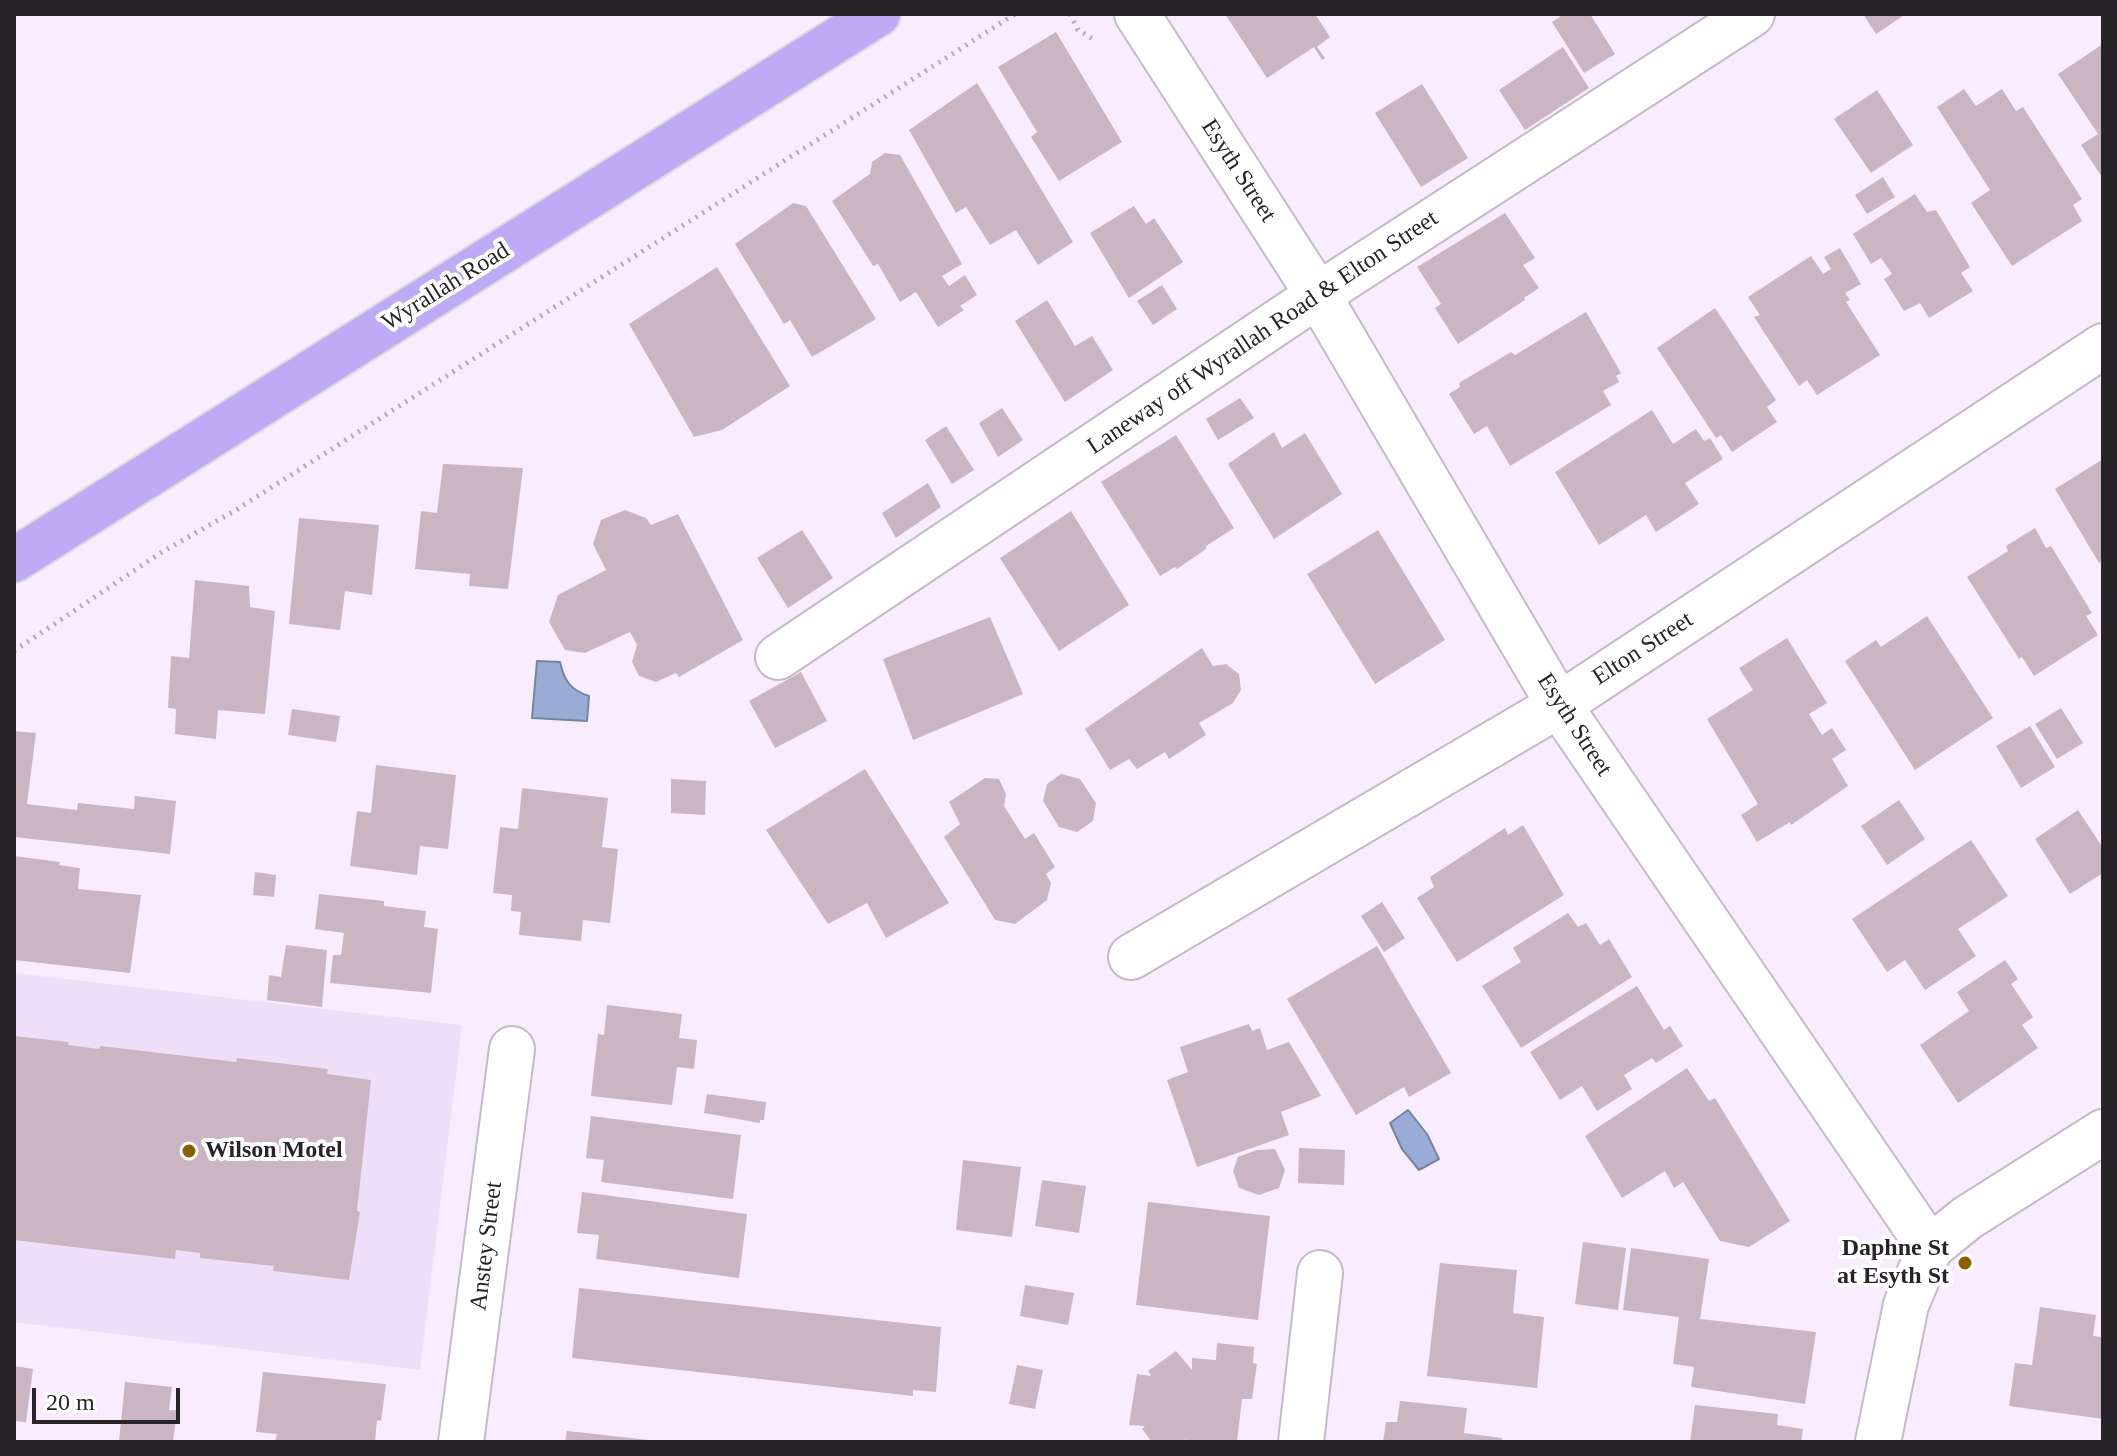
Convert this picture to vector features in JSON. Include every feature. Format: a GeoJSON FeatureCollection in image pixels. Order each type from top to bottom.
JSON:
{"type":"FeatureCollection","features":[{"type":"Feature","properties":{"kind":"main road","name":"Wyrallah Road"},"geometry":{"type":"LineString","coordinates":[[14,560],[878,14]]}},
{"type":"Feature","properties":{"kind":"street","name":"Esyth Street"},"geometry":{"type":"LineString","coordinates":[[1137,14],[1318,295],[1559,705],[1930,1248]]}},
{"type":"Feature","properties":{"kind":"street","name":"Laneway off Wyrallah Road & Elton Street"},"geometry":{"type":"LineString","coordinates":[[778,657],[1318,295],[1752,14]]}},
{"type":"Feature","properties":{"kind":"street","name":"Elton Street"},"geometry":{"type":"LineString","coordinates":[[1131,957],[1559,705],[2103,346]]}},
{"type":"Feature","properties":{"kind":"street","name":"Anstey Street"},"geometry":{"type":"LineString","coordinates":[[461,1442],[512,1049]]}},
{"type":"Feature","properties":{"kind":"street"},"geometry":{"type":"LineString","coordinates":[[1878,1442],[1906,1305],[1930,1248],[1967,1218],[2103,1132]]}},
{"type":"Feature","properties":{"kind":"street"},"geometry":{"type":"LineString","coordinates":[[1301,1442],[1320,1273]]}},
{"type":"Feature","properties":{"kind":"path"},"geometry":{"type":"LineString","coordinates":[[14,651],[162,552],[236,510],[1015,14]]}},
{"type":"Feature","properties":{"kind":"shaded area"},"geometry":{"type":"Polygon","coordinates":[[[14,973],[462,1025],[420,1370],[14,1322],[14,973]]]}},
{"type":"Feature","properties":{"kind":"water"},"geometry":{"type":"Polygon","coordinates":[[[537,661],[560,662],[569,684],[589,696],[587,721],[532,718],[537,661]]]}},
{"type":"Feature","properties":{"kind":"water"},"geometry":{"type":"Polygon","coordinates":[[[1408,1110],[1427,1134],[1439,1159],[1419,1170],[1402,1149],[1390,1123],[1408,1110]]]}},
{"type":"Feature","properties":{"kind":"building"},"geometry":{"type":"Polygon","coordinates":[[[1225,14],[1315,14],[1330,37],[1317,47],[1325,58],[1322,60],[1314,47],[1267,78],[1225,14]]]}},
{"type":"Feature","properties":{"kind":"building"},"geometry":{"type":"Polygon","coordinates":[[[1564,14],[1590,14],[1615,54],[1584,73],[1552,22],[1564,14]]]}},
{"type":"Feature","properties":{"kind":"building"},"geometry":{"type":"Polygon","coordinates":[[[1863,14],[1906,14],[1876,34],[1863,14]]]}},
{"type":"Feature","properties":{"kind":"building"},"geometry":{"type":"Polygon","coordinates":[[[1056,32],[1122,142],[1059,181],[1031,137],[1037,132],[998,67],[1056,32]]]}},
{"type":"Feature","properties":{"kind":"building"},"geometry":{"type":"Polygon","coordinates":[[[2103,44],[2103,179],[2081,145],[2098,134],[2058,74],[2103,44]]]}},
{"type":"Feature","properties":{"kind":"building"},"geometry":{"type":"Polygon","coordinates":[[[1563,47],[1589,88],[1525,130],[1499,90],[1563,47]]]}},
{"type":"Feature","properties":{"kind":"building"},"geometry":{"type":"Polygon","coordinates":[[[977,83],[1073,242],[1038,265],[1016,230],[990,245],[966,207],[956,213],[909,130],[977,83]]]}},
{"type":"Feature","properties":{"kind":"building"},"geometry":{"type":"Polygon","coordinates":[[[1422,84],[1468,158],[1421,187],[1375,113],[1422,84]]]}},
{"type":"Feature","properties":{"kind":"building"},"geometry":{"type":"Polygon","coordinates":[[[1964,89],[1976,106],[2002,89],[2016,111],[2023,107],[2082,199],[2073,205],[2082,221],[2012,266],[1971,203],[1990,190],[1937,107],[1964,89]]]}},
{"type":"Feature","properties":{"kind":"building"},"geometry":{"type":"Polygon","coordinates":[[[1877,90],[1913,145],[1871,173],[1834,119],[1877,90]]]}},
{"type":"Feature","properties":{"kind":"building"},"geometry":{"type":"Polygon","coordinates":[[[885,153],[900,155],[962,264],[942,276],[949,286],[965,275],[977,295],[960,306],[964,310],[938,327],[916,292],[900,302],[878,264],[873,266],[832,201],[870,174],[872,162],[885,153]]]}},
{"type":"Feature","properties":{"kind":"building"},"geometry":{"type":"Polygon","coordinates":[[[1883,177],[1895,197],[1867,214],[1855,195],[1883,177]]]}},
{"type":"Feature","properties":{"kind":"building"},"geometry":{"type":"Polygon","coordinates":[[[1915,194],[1927,212],[1936,210],[1970,267],[1961,273],[1973,291],[1929,318],[1920,303],[1904,311],[1884,279],[1892,274],[1881,258],[1871,264],[1853,234],[1915,194]]]}},
{"type":"Feature","properties":{"kind":"building"},"geometry":{"type":"Polygon","coordinates":[[[793,203],[806,206],[876,319],[812,357],[790,320],[784,324],[735,244],[793,203]]]}},
{"type":"Feature","properties":{"kind":"building"},"geometry":{"type":"Polygon","coordinates":[[[1134,206],[1146,224],[1154,218],[1183,262],[1129,298],[1090,233],[1134,206]]]}},
{"type":"Feature","properties":{"kind":"building"},"geometry":{"type":"Polygon","coordinates":[[[1505,213],[1535,258],[1523,265],[1539,288],[1458,344],[1435,308],[1441,304],[1417,267],[1505,213]]]}},
{"type":"Feature","properties":{"kind":"building"},"geometry":{"type":"Polygon","coordinates":[[[1840,248],[1861,284],[1845,293],[1850,300],[1846,302],[1880,355],[1817,395],[1807,380],[1799,386],[1754,317],[1760,315],[1748,297],[1811,256],[1823,274],[1831,269],[1824,257],[1840,248]]]}},
{"type":"Feature","properties":{"kind":"building"},"geometry":{"type":"Polygon","coordinates":[[[717,267],[790,386],[722,430],[694,437],[629,324],[717,267]]]}},
{"type":"Feature","properties":{"kind":"building"},"geometry":{"type":"Polygon","coordinates":[[[1162,285],[1177,309],[1153,325],[1137,301],[1162,285]]]}},
{"type":"Feature","properties":{"kind":"building"},"geometry":{"type":"Polygon","coordinates":[[[1047,300],[1075,346],[1092,336],[1113,370],[1065,402],[1015,321],[1047,300]]]}},
{"type":"Feature","properties":{"kind":"building"},"geometry":{"type":"Polygon","coordinates":[[[1715,308],[1776,400],[1767,407],[1777,422],[1732,452],[1721,435],[1716,438],[1657,348],[1715,308]]]}},
{"type":"Feature","properties":{"kind":"building"},"geometry":{"type":"Polygon","coordinates":[[[1586,312],[1621,373],[1616,376],[1619,382],[1603,391],[1611,405],[1510,466],[1487,426],[1474,434],[1449,394],[1460,387],[1459,383],[1511,352],[1515,355],[1586,312]]]}},
{"type":"Feature","properties":{"kind":"building"},"geometry":{"type":"Polygon","coordinates":[[[1240,398],[1254,418],[1218,440],[1206,419],[1240,398]]]}},
{"type":"Feature","properties":{"kind":"building"},"geometry":{"type":"Polygon","coordinates":[[[1002,408],[1023,440],[998,457],[979,423],[1002,408]]]}},
{"type":"Feature","properties":{"kind":"building"},"geometry":{"type":"Polygon","coordinates":[[[1652,410],[1673,444],[1696,429],[1704,441],[1710,438],[1723,459],[1685,483],[1699,504],[1656,532],[1646,515],[1599,545],[1555,472],[1652,410]]]}},
{"type":"Feature","properties":{"kind":"building"},"geometry":{"type":"Polygon","coordinates":[[[946,426],[974,470],[952,484],[925,440],[946,426]]]}},
{"type":"Feature","properties":{"kind":"building"},"geometry":{"type":"Polygon","coordinates":[[[1274,432],[1282,448],[1305,433],[1342,494],[1274,539],[1228,464],[1274,432]]]}},
{"type":"Feature","properties":{"kind":"building"},"geometry":{"type":"Polygon","coordinates":[[[1176,435],[1234,528],[1177,569],[1175,567],[1160,576],[1101,482],[1176,435]]]}},
{"type":"Feature","properties":{"kind":"building"},"geometry":{"type":"Polygon","coordinates":[[[2103,459],[2103,561],[2099,563],[2055,489],[2103,459]]]}},
{"type":"Feature","properties":{"kind":"building"},"geometry":{"type":"Polygon","coordinates":[[[443,464],[523,468],[508,589],[469,586],[470,574],[415,569],[421,511],[437,513],[443,464]]]}},
{"type":"Feature","properties":{"kind":"building"},"geometry":{"type":"Polygon","coordinates":[[[928,483],[941,507],[896,538],[882,513],[928,483]]]}},
{"type":"Feature","properties":{"kind":"building"},"geometry":{"type":"Polygon","coordinates":[[[625,510],[646,518],[651,525],[678,514],[743,640],[679,677],[676,673],[656,682],[639,676],[632,662],[637,645],[630,632],[585,653],[565,650],[549,622],[558,595],[606,570],[593,544],[601,520],[625,510]]]}},
{"type":"Feature","properties":{"kind":"building"},"geometry":{"type":"Polygon","coordinates":[[[1071,511],[1129,605],[1059,651],[1000,558],[1071,511]]]}},
{"type":"Feature","properties":{"kind":"building"},"geometry":{"type":"Polygon","coordinates":[[[299,518],[379,525],[372,595],[345,591],[340,630],[289,624],[299,518]]]}},
{"type":"Feature","properties":{"kind":"building"},"geometry":{"type":"Polygon","coordinates":[[[2035,528],[2046,548],[2051,546],[2092,613],[2086,616],[2098,635],[2034,676],[2022,657],[2019,659],[1967,577],[2008,551],[2006,546],[2035,528]]]}},
{"type":"Feature","properties":{"kind":"building"},"geometry":{"type":"Polygon","coordinates":[[[802,530],[833,578],[788,608],[757,558],[802,530]]]}},
{"type":"Feature","properties":{"kind":"building"},"geometry":{"type":"Polygon","coordinates":[[[1378,530],[1445,640],[1375,684],[1307,574],[1378,530]]]}},
{"type":"Feature","properties":{"kind":"building"},"geometry":{"type":"Polygon","coordinates":[[[195,580],[249,586],[250,607],[275,611],[265,714],[218,710],[216,739],[175,734],[176,709],[168,708],[171,656],[189,658],[195,580]]]}},
{"type":"Feature","properties":{"kind":"building"},"geometry":{"type":"Polygon","coordinates":[[[1927,616],[1993,718],[1915,770],[1845,661],[1876,640],[1881,647],[1927,616]]]}},
{"type":"Feature","properties":{"kind":"building"},"geometry":{"type":"Polygon","coordinates":[[[990,617],[1023,694],[913,740],[883,659],[990,617]]]}},
{"type":"Feature","properties":{"kind":"building"},"geometry":{"type":"Polygon","coordinates":[[[1787,638],[1827,703],[1809,714],[1822,735],[1832,728],[1846,750],[1832,759],[1848,786],[1791,825],[1790,822],[1757,842],[1741,815],[1758,804],[1707,719],[1753,690],[1739,668],[1787,638]]]}},
{"type":"Feature","properties":{"kind":"building"},"geometry":{"type":"Polygon","coordinates":[[[1202,648],[1213,666],[1226,664],[1239,674],[1241,690],[1233,703],[1199,723],[1206,735],[1169,759],[1165,752],[1137,769],[1129,759],[1110,770],[1085,729],[1202,648]]]}},
{"type":"Feature","properties":{"kind":"building"},"geometry":{"type":"Polygon","coordinates":[[[801,672],[827,721],[775,748],[749,701],[801,672]]]}},
{"type":"Feature","properties":{"kind":"building"},"geometry":{"type":"Polygon","coordinates":[[[2061,708],[2083,743],[2057,759],[2035,724],[2061,708]]]}},
{"type":"Feature","properties":{"kind":"building"},"geometry":{"type":"Polygon","coordinates":[[[292,709],[340,716],[336,742],[288,735],[292,709]]]}},
{"type":"Feature","properties":{"kind":"building"},"geometry":{"type":"Polygon","coordinates":[[[2030,726],[2055,767],[2021,788],[1996,746],[2030,726]]]}},
{"type":"Feature","properties":{"kind":"building"},"geometry":{"type":"Polygon","coordinates":[[[14,731],[36,733],[27,804],[77,810],[78,803],[134,809],[135,796],[176,801],[170,854],[14,837],[14,731]]]}},
{"type":"Feature","properties":{"kind":"building"},"geometry":{"type":"Polygon","coordinates":[[[376,765],[456,775],[448,849],[420,846],[417,875],[350,866],[357,811],[371,813],[376,765]]]}},
{"type":"Feature","properties":{"kind":"building"},"geometry":{"type":"Polygon","coordinates":[[[865,769],[949,903],[886,938],[867,903],[828,924],[766,830],[865,769]]]}},
{"type":"Feature","properties":{"kind":"building"},"geometry":{"type":"Polygon","coordinates":[[[1061,774],[1080,779],[1096,803],[1093,821],[1077,832],[1059,827],[1043,801],[1047,784],[1061,774]]]}},
{"type":"Feature","properties":{"kind":"building"},"geometry":{"type":"Polygon","coordinates":[[[985,778],[999,779],[1006,794],[1004,806],[1025,839],[1034,833],[1055,867],[1046,874],[1051,883],[1047,900],[1015,924],[995,920],[944,837],[960,824],[949,802],[985,778]]]}},
{"type":"Feature","properties":{"kind":"building"},"geometry":{"type":"Polygon","coordinates":[[[671,779],[706,781],[705,815],[671,813],[671,779]]]}},
{"type":"Feature","properties":{"kind":"building"},"geometry":{"type":"Polygon","coordinates":[[[522,788],[608,798],[602,847],[618,849],[610,923],[583,920],[581,941],[519,935],[521,912],[511,911],[512,895],[493,893],[500,827],[518,829],[522,788]]]}},
{"type":"Feature","properties":{"kind":"building"},"geometry":{"type":"Polygon","coordinates":[[[1899,800],[1925,839],[1887,865],[1861,826],[1899,800]]]}},
{"type":"Feature","properties":{"kind":"building"},"geometry":{"type":"Polygon","coordinates":[[[2078,810],[2103,848],[2103,873],[2070,894],[2035,839],[2078,810]]]}},
{"type":"Feature","properties":{"kind":"building"},"geometry":{"type":"Polygon","coordinates":[[[1523,825],[1564,895],[1457,962],[1417,898],[1434,887],[1430,877],[1505,828],[1508,835],[1523,825]]]}},
{"type":"Feature","properties":{"kind":"building"},"geometry":{"type":"Polygon","coordinates":[[[1971,840],[2008,896],[1958,929],[1976,956],[1925,990],[1905,960],[1887,972],[1852,919],[1971,840]]]}},
{"type":"Feature","properties":{"kind":"building"},"geometry":{"type":"Polygon","coordinates":[[[14,856],[80,868],[78,889],[141,895],[130,973],[14,960],[14,856]]]}},
{"type":"Feature","properties":{"kind":"building"},"geometry":{"type":"Polygon","coordinates":[[[255,872],[276,875],[274,897],[253,895],[255,872]]]}},
{"type":"Feature","properties":{"kind":"building"},"geometry":{"type":"Polygon","coordinates":[[[319,894],[384,901],[384,906],[426,911],[424,927],[438,929],[431,993],[330,983],[333,955],[341,955],[344,933],[315,929],[319,894]]]}},
{"type":"Feature","properties":{"kind":"building"},"geometry":{"type":"Polygon","coordinates":[[[1382,902],[1405,938],[1384,952],[1361,916],[1382,902]]]}},
{"type":"Feature","properties":{"kind":"building"},"geometry":{"type":"Polygon","coordinates":[[[1568,913],[1578,927],[1586,923],[1600,945],[1609,939],[1632,977],[1521,1048],[1482,986],[1521,962],[1513,948],[1568,913]]]}},
{"type":"Feature","properties":{"kind":"building"},"geometry":{"type":"Polygon","coordinates":[[[286,945],[327,950],[322,1007],[267,1000],[269,975],[281,977],[286,945]]]}},
{"type":"Feature","properties":{"kind":"building"},"geometry":{"type":"Polygon","coordinates":[[[1377,946],[1451,1073],[1409,1097],[1404,1087],[1356,1115],[1287,999],[1377,946]]]}},
{"type":"Feature","properties":{"kind":"building"},"geometry":{"type":"Polygon","coordinates":[[[2005,960],[2018,979],[2011,984],[2033,1017],[2022,1025],[2038,1048],[1958,1103],[1920,1045],[1969,1011],[1957,992],[2005,960]]]}},
{"type":"Feature","properties":{"kind":"building"},"geometry":{"type":"Polygon","coordinates":[[[1637,986],[1664,1030],[1670,1026],[1683,1046],[1656,1063],[1652,1058],[1624,1075],[1632,1089],[1597,1111],[1582,1086],[1560,1100],[1530,1052],[1637,986]]]}},
{"type":"Feature","properties":{"kind":"building"},"geometry":{"type":"Polygon","coordinates":[[[607,1005],[682,1014],[679,1038],[697,1040],[694,1069],[677,1067],[672,1105],[591,1096],[598,1034],[604,1035],[607,1005]]]}},
{"type":"Feature","properties":{"kind":"building"},"geometry":{"type":"Polygon","coordinates":[[[1249,1024],[1252,1031],[1260,1028],[1267,1050],[1289,1042],[1321,1096],[1281,1112],[1289,1135],[1197,1167],[1167,1080],[1188,1072],[1180,1047],[1249,1024]]]}},
{"type":"Feature","properties":{"kind":"building","name":"Wilson Motel"},"geometry":{"type":"Polygon","coordinates":[[[14,1036],[99,1049],[101,1046],[328,1069],[327,1074],[371,1080],[357,1211],[360,1212],[349,1280],[273,1271],[274,1266],[200,1258],[200,1253],[176,1250],[175,1259],[14,1240],[14,1036]]]}},
{"type":"Feature","properties":{"kind":"building"},"geometry":{"type":"Polygon","coordinates":[[[1687,1068],[1709,1101],[1715,1098],[1790,1221],[1749,1247],[1720,1241],[1683,1182],[1674,1188],[1665,1171],[1622,1198],[1585,1136],[1687,1068]]]}},
{"type":"Feature","properties":{"kind":"building"},"geometry":{"type":"Polygon","coordinates":[[[707,1094],[766,1102],[764,1120],[760,1123],[704,1113],[707,1094]]]}},
{"type":"Feature","properties":{"kind":"building"},"geometry":{"type":"Polygon","coordinates":[[[591,1116],[741,1135],[733,1199],[601,1182],[604,1160],[586,1158],[591,1116]]]}},
{"type":"Feature","properties":{"kind":"building"},"geometry":{"type":"Polygon","coordinates":[[[1299,1148],[1345,1150],[1344,1185],[1298,1183],[1299,1148]]]}},
{"type":"Feature","properties":{"kind":"building"},"geometry":{"type":"Polygon","coordinates":[[[1275,1149],[1285,1170],[1279,1188],[1259,1195],[1239,1188],[1233,1171],[1238,1157],[1257,1150],[1275,1149]]]}},
{"type":"Feature","properties":{"kind":"building"},"geometry":{"type":"Polygon","coordinates":[[[963,1160],[1021,1167],[1012,1237],[956,1230],[963,1160]]]}},
{"type":"Feature","properties":{"kind":"building"},"geometry":{"type":"Polygon","coordinates":[[[1042,1180],[1086,1186],[1079,1233],[1035,1226],[1042,1180]]]}},
{"type":"Feature","properties":{"kind":"building"},"geometry":{"type":"Polygon","coordinates":[[[582,1192],[747,1214],[739,1278],[596,1259],[599,1235],[577,1233],[582,1192]]]}},
{"type":"Feature","properties":{"kind":"building"},"geometry":{"type":"Polygon","coordinates":[[[1148,1202],[1270,1216],[1258,1320],[1136,1305],[1148,1202]]]}},
{"type":"Feature","properties":{"kind":"building"},"geometry":{"type":"Polygon","coordinates":[[[1583,1242],[1626,1248],[1618,1310],[1575,1304],[1583,1242]]]}},
{"type":"Feature","properties":{"kind":"building"},"geometry":{"type":"Polygon","coordinates":[[[1631,1248],[1709,1259],[1700,1319],[1816,1332],[1805,1404],[1691,1387],[1694,1367],[1673,1364],[1679,1317],[1623,1310],[1631,1248]]]}},
{"type":"Feature","properties":{"kind":"building"},"geometry":{"type":"Polygon","coordinates":[[[1440,1263],[1517,1270],[1513,1313],[1544,1317],[1537,1388],[1427,1376],[1440,1263]]]}},
{"type":"Feature","properties":{"kind":"building"},"geometry":{"type":"Polygon","coordinates":[[[1025,1285],[1074,1293],[1068,1325],[1020,1316],[1025,1285]]]}},
{"type":"Feature","properties":{"kind":"building"},"geometry":{"type":"Polygon","coordinates":[[[579,1288],[941,1327],[936,1392],[913,1390],[913,1396],[572,1358],[579,1288]]]}},
{"type":"Feature","properties":{"kind":"building"},"geometry":{"type":"Polygon","coordinates":[[[2040,1307],[2096,1315],[2093,1336],[2103,1337],[2103,1419],[2009,1406],[2015,1363],[2032,1365],[2040,1307]]]}},
{"type":"Feature","properties":{"kind":"building"},"geometry":{"type":"Polygon","coordinates":[[[1217,1343],[1254,1347],[1253,1363],[1257,1364],[1252,1399],[1242,1399],[1237,1442],[1186,1442],[1186,1439],[1182,1442],[1152,1442],[1142,1429],[1145,1426],[1129,1425],[1137,1374],[1151,1376],[1148,1371],[1176,1351],[1192,1370],[1192,1358],[1216,1360],[1217,1343]]]}},
{"type":"Feature","properties":{"kind":"building"},"geometry":{"type":"Polygon","coordinates":[[[1017,1365],[1043,1370],[1035,1409],[1009,1404],[1017,1365]]]}},
{"type":"Feature","properties":{"kind":"building"},"geometry":{"type":"Polygon","coordinates":[[[14,1366],[33,1369],[26,1422],[14,1421],[14,1366]]]}},
{"type":"Feature","properties":{"kind":"building"},"geometry":{"type":"Polygon","coordinates":[[[263,1372],[386,1384],[375,1442],[275,1442],[277,1434],[256,1432],[263,1372]]]}},
{"type":"Feature","properties":{"kind":"building"},"geometry":{"type":"Polygon","coordinates":[[[125,1382],[172,1387],[169,1410],[177,1410],[173,1442],[119,1441],[125,1382]]]}},
{"type":"Feature","properties":{"kind":"building"},"geometry":{"type":"Polygon","coordinates":[[[1400,1401],[1467,1408],[1464,1433],[1502,1438],[1501,1442],[1383,1442],[1386,1422],[1397,1422],[1400,1401]]]}},
{"type":"Feature","properties":{"kind":"building"},"geometry":{"type":"Polygon","coordinates":[[[1695,1405],[1778,1414],[1777,1425],[1803,1429],[1801,1442],[1690,1442],[1695,1405]]]}},
{"type":"Feature","properties":{"kind":"building"},"geometry":{"type":"Polygon","coordinates":[[[567,1431],[649,1440],[649,1442],[565,1442],[567,1431]]]}},
{"type":"Feature","properties":{"kind":"place","name":"Wilson Motel"},"geometry":{"type":"Point","coordinates":[189,1151]}},
{"type":"Feature","properties":{"kind":"place","name":"Daphne St at Esyth St"},"geometry":{"type":"Point","coordinates":[1965,1263]}}]}
